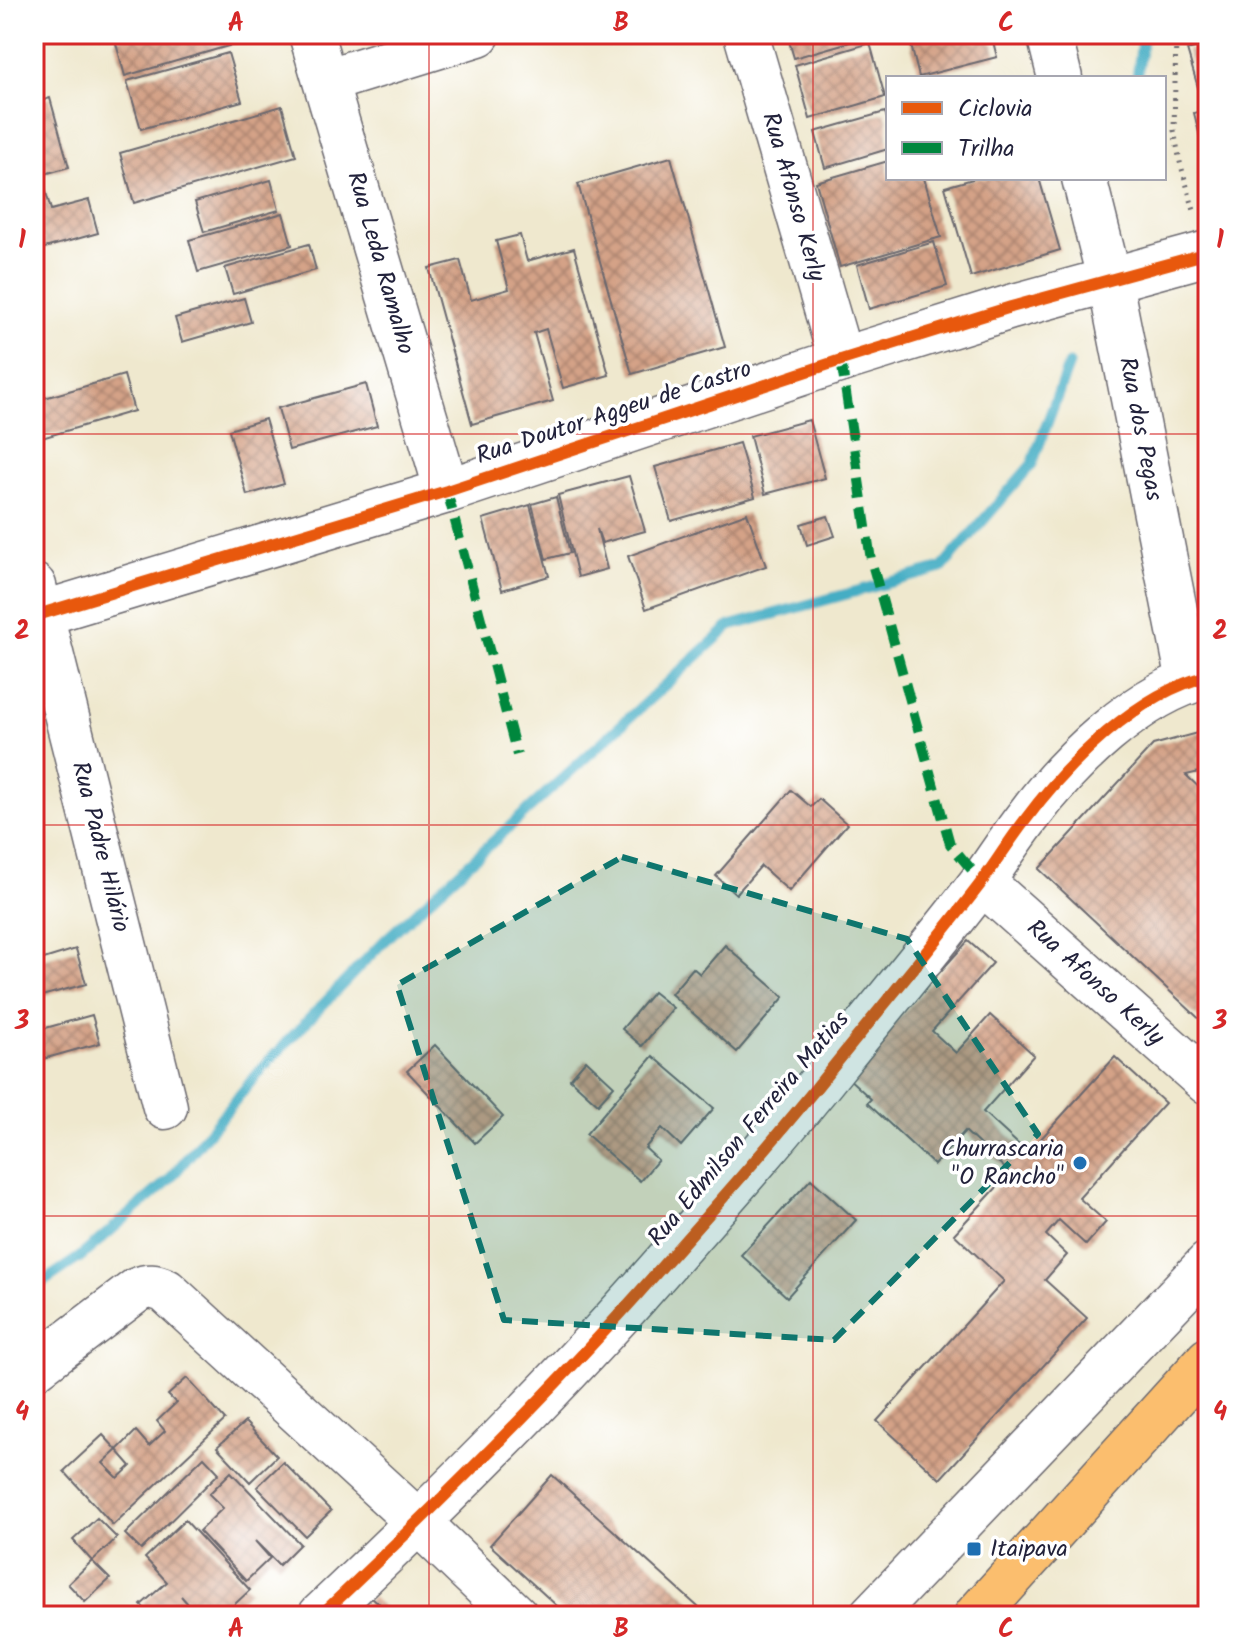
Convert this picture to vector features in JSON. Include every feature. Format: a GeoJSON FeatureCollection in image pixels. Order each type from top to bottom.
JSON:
{"type":"FeatureCollection","features":[{"type":"Feature","properties":{"kind":"main road"},"geometry":{"type":"LineString","coordinates":[[976,1616],[1208,1360]]}},
{"type":"Feature","properties":{"kind":"street","name":"Rua Leda Ramalho"},"geometry":{"type":"LineString","coordinates":[[311,34],[447,491]]}},
{"type":"Feature","properties":{"kind":"street"},"geometry":{"type":"LineString","coordinates":[[326,81],[478,34]]}},
{"type":"Feature","properties":{"kind":"street","name":"Rua Afonso Kerly"},"geometry":{"type":"LineString","coordinates":[[746,34],[841,360]]}},
{"type":"Feature","properties":{"kind":"street"},"geometry":{"type":"LineString","coordinates":[[1049,34],[1060,76]]}},
{"type":"Feature","properties":{"kind":"street","name":"Rua dos Pegas"},"geometry":{"type":"LineString","coordinates":[[1084,180],[1199,679]]}},
{"type":"Feature","properties":{"kind":"street","name":"Rua Doutor Aggeu de Castro"},"geometry":{"type":"LineString","coordinates":[[37,605],[447,491],[841,360],[1011,307],[1207,253]]}},
{"type":"Feature","properties":{"kind":"street","name":"Rua Padre Hilário"},"geometry":{"type":"LineString","coordinates":[[37,605],[165,1107]]}},
{"type":"Feature","properties":{"kind":"street","name":"Rua Edmilson Ferreira Matias"},"geometry":{"type":"LineString","coordinates":[[320,1616],[419,1523],[636,1296],[821,1082],[982,882],[1027,817],[1080,757],[1136,709],[1199,679]]}},
{"type":"Feature","properties":{"kind":"street","name":"Rua Afonso Kerly"},"geometry":{"type":"LineString","coordinates":[[982,882],[1208,1083]]}},
{"type":"Feature","properties":{"kind":"street"},"geometry":{"type":"LineString","coordinates":[[871,1616],[1208,1264]]}},
{"type":"Feature","properties":{"kind":"street"},"geometry":{"type":"LineString","coordinates":[[34,1368],[137,1290],[156,1286],[174,1298],[516,1616]]}},
{"type":"Feature","properties":{"kind":"path"},"geometry":{"type":"LineString","coordinates":[[1176,34],[1174,130],[1180,162],[1207,253]]}},
{"type":"Feature","properties":{"kind":"highlighted area"},"geometry":{"type":"Polygon","coordinates":[[[622,857],[907,939],[1038,1134],[834,1340],[504,1320],[397,985],[622,857]]]}},
{"type":"Feature","properties":{"kind":"building"},"geometry":{"type":"Polygon","coordinates":[[[134,34],[247,34],[249,40],[125,76],[115,40],[134,34]]]}},
{"type":"Feature","properties":{"kind":"building"},"geometry":{"type":"Polygon","coordinates":[[[787,34],[866,34],[867,37],[794,58],[787,34]]]}},
{"type":"Feature","properties":{"kind":"building"},"geometry":{"type":"Polygon","coordinates":[[[919,34],[991,34],[997,57],[919,76],[909,37],[919,34]]]}},
{"type":"Feature","properties":{"kind":"building"},"geometry":{"type":"Polygon","coordinates":[[[870,43],[885,97],[810,119],[795,65],[870,43]]]}},
{"type":"Feature","properties":{"kind":"building"},"geometry":{"type":"Polygon","coordinates":[[[1208,44],[1208,106],[1204,108],[1187,50],[1208,44]]]}},
{"type":"Feature","properties":{"kind":"building"},"geometry":{"type":"Polygon","coordinates":[[[228,53],[242,101],[141,129],[127,81],[228,53]]]}},
{"type":"Feature","properties":{"kind":"building"},"geometry":{"type":"Polygon","coordinates":[[[50,98],[69,167],[41,175],[51,210],[89,200],[98,233],[34,251],[34,103],[50,98]]]}},
{"type":"Feature","properties":{"kind":"building"},"geometry":{"type":"Polygon","coordinates":[[[282,106],[296,156],[134,203],[120,153],[282,106]]]}},
{"type":"Feature","properties":{"kind":"building"},"geometry":{"type":"Polygon","coordinates":[[[1208,109],[1208,164],[1207,164],[1194,113],[1208,109]]]}},
{"type":"Feature","properties":{"kind":"building"},"geometry":{"type":"Polygon","coordinates":[[[885,112],[886,150],[825,168],[815,132],[885,112]]]}},
{"type":"Feature","properties":{"kind":"building"},"geometry":{"type":"Polygon","coordinates":[[[671,157],[725,347],[632,374],[578,184],[671,157]]]}},
{"type":"Feature","properties":{"kind":"building"},"geometry":{"type":"Polygon","coordinates":[[[886,162],[886,180],[925,180],[941,237],[840,267],[816,182],[886,162]]]}},
{"type":"Feature","properties":{"kind":"building"},"geometry":{"type":"Polygon","coordinates":[[[271,180],[279,210],[204,232],[195,202],[271,180]]]}},
{"type":"Feature","properties":{"kind":"building"},"geometry":{"type":"Polygon","coordinates":[[[969,180],[1040,180],[1060,250],[971,277],[945,187],[969,180]]]}},
{"type":"Feature","properties":{"kind":"building"},"geometry":{"type":"Polygon","coordinates":[[[283,213],[292,245],[198,272],[189,240],[283,213]]]}},
{"type":"Feature","properties":{"kind":"building"},"geometry":{"type":"Polygon","coordinates":[[[520,235],[527,261],[574,248],[609,375],[563,388],[546,329],[534,333],[553,401],[472,424],[429,268],[460,260],[471,300],[509,289],[496,241],[520,235]]]}},
{"type":"Feature","properties":{"kind":"building"},"geometry":{"type":"Polygon","coordinates":[[[934,242],[947,286],[869,309],[857,265],[934,242]]]}},
{"type":"Feature","properties":{"kind":"building"},"geometry":{"type":"Polygon","coordinates":[[[309,244],[316,270],[233,294],[225,268],[309,244]]]}},
{"type":"Feature","properties":{"kind":"building"},"geometry":{"type":"Polygon","coordinates":[[[244,298],[251,322],[182,342],[175,318],[244,298]]]}},
{"type":"Feature","properties":{"kind":"building"},"geometry":{"type":"Polygon","coordinates":[[[124,375],[134,411],[35,440],[34,401],[124,375]]]}},
{"type":"Feature","properties":{"kind":"building"},"geometry":{"type":"Polygon","coordinates":[[[366,384],[377,426],[289,450],[278,408],[366,384]]]}},
{"type":"Feature","properties":{"kind":"building"},"geometry":{"type":"Polygon","coordinates":[[[265,419],[284,484],[247,495],[229,430],[265,419]]]}},
{"type":"Feature","properties":{"kind":"building"},"geometry":{"type":"Polygon","coordinates":[[[809,420],[825,478],[765,494],[750,436],[809,420]]]}},
{"type":"Feature","properties":{"kind":"building"},"geometry":{"type":"Polygon","coordinates":[[[739,443],[755,497],[671,521],[655,467],[739,443]]]}},
{"type":"Feature","properties":{"kind":"building"},"geometry":{"type":"Polygon","coordinates":[[[629,476],[645,531],[602,543],[597,529],[607,569],[578,577],[558,495],[629,476]]]}},
{"type":"Feature","properties":{"kind":"building"},"geometry":{"type":"Polygon","coordinates":[[[556,497],[570,553],[546,559],[532,504],[556,497]]]}},
{"type":"Feature","properties":{"kind":"building"},"geometry":{"type":"Polygon","coordinates":[[[530,505],[549,576],[502,590],[483,519],[530,505]]]}},
{"type":"Feature","properties":{"kind":"building"},"geometry":{"type":"Polygon","coordinates":[[[747,513],[766,566],[646,609],[628,556],[747,513]]]}},
{"type":"Feature","properties":{"kind":"building"},"geometry":{"type":"Polygon","coordinates":[[[828,516],[835,536],[807,545],[801,524],[828,516]]]}},
{"type":"Feature","properties":{"kind":"building"},"geometry":{"type":"Polygon","coordinates":[[[1208,730],[1208,770],[1186,775],[1208,796],[1208,1027],[1039,869],[1153,745],[1208,730]]]}},
{"type":"Feature","properties":{"kind":"building"},"geometry":{"type":"Polygon","coordinates":[[[34,785],[43,814],[34,816],[34,785]]]}},
{"type":"Feature","properties":{"kind":"building"},"geometry":{"type":"Polygon","coordinates":[[[791,790],[811,807],[819,799],[847,824],[789,891],[761,866],[736,894],[716,876],[791,790]]]}},
{"type":"Feature","properties":{"kind":"building"},"geometry":{"type":"Polygon","coordinates":[[[968,941],[993,963],[932,1031],[956,1053],[990,1015],[1034,1055],[983,1112],[1028,1153],[1115,1057],[1165,1103],[1079,1198],[1106,1222],[1086,1245],[1059,1220],[1046,1235],[1067,1255],[1045,1280],[1087,1318],[940,1479],[877,1421],[1004,1281],[954,1234],[1010,1173],[965,1131],[934,1165],[867,1103],[871,1099],[846,1076],[968,941]]]}},
{"type":"Feature","properties":{"kind":"building"},"geometry":{"type":"Polygon","coordinates":[[[725,945],[784,997],[737,1052],[671,994],[693,968],[700,974],[725,945]]]}},
{"type":"Feature","properties":{"kind":"building"},"geometry":{"type":"Polygon","coordinates":[[[76,949],[86,984],[34,998],[34,962],[76,949]]]}},
{"type":"Feature","properties":{"kind":"building"},"geometry":{"type":"Polygon","coordinates":[[[653,992],[673,1008],[642,1046],[622,1029],[653,992]]]}},
{"type":"Feature","properties":{"kind":"building"},"geometry":{"type":"Polygon","coordinates":[[[92,1015],[100,1043],[43,1059],[35,1031],[92,1015]]]}},
{"type":"Feature","properties":{"kind":"building"},"geometry":{"type":"Polygon","coordinates":[[[435,1045],[503,1117],[475,1143],[407,1071],[435,1045]]]}},
{"type":"Feature","properties":{"kind":"building"},"geometry":{"type":"Polygon","coordinates":[[[653,1056],[714,1108],[681,1146],[662,1128],[645,1148],[658,1160],[640,1181],[586,1134],[653,1056]]]}},
{"type":"Feature","properties":{"kind":"building"},"geometry":{"type":"Polygon","coordinates":[[[586,1060],[614,1086],[598,1104],[570,1079],[586,1060]]]}},
{"type":"Feature","properties":{"kind":"building"},"geometry":{"type":"Polygon","coordinates":[[[811,1179],[856,1220],[787,1297],[741,1255],[811,1179]]]}},
{"type":"Feature","properties":{"kind":"building"},"geometry":{"type":"Polygon","coordinates":[[[187,1378],[225,1420],[113,1525],[64,1471],[103,1435],[117,1450],[136,1431],[149,1446],[165,1431],[157,1421],[176,1403],[168,1395],[187,1378]],[[117,1450],[103,1463],[118,1478],[131,1466],[117,1450]]]}},
{"type":"Feature","properties":{"kind":"building"},"geometry":{"type":"Polygon","coordinates":[[[245,1422],[277,1456],[250,1482],[217,1447],[245,1422]]]}},
{"type":"Feature","properties":{"kind":"building"},"geometry":{"type":"Polygon","coordinates":[[[204,1457],[219,1473],[141,1550],[125,1534],[204,1457]]]}},
{"type":"Feature","properties":{"kind":"building"},"geometry":{"type":"Polygon","coordinates":[[[283,1462],[331,1511],[305,1536],[257,1487],[283,1462]]]}},
{"type":"Feature","properties":{"kind":"building"},"geometry":{"type":"Polygon","coordinates":[[[231,1472],[300,1544],[279,1565],[255,1541],[270,1558],[246,1581],[199,1531],[223,1508],[209,1494],[231,1472]]]}},
{"type":"Feature","properties":{"kind":"building"},"geometry":{"type":"Polygon","coordinates":[[[552,1475],[708,1616],[568,1616],[490,1545],[552,1475]]]}},
{"type":"Feature","properties":{"kind":"building"},"geometry":{"type":"Polygon","coordinates":[[[97,1518],[117,1538],[92,1561],[73,1540],[97,1518]]]}},
{"type":"Feature","properties":{"kind":"building"},"geometry":{"type":"Polygon","coordinates":[[[185,1520],[250,1590],[222,1616],[199,1616],[181,1596],[198,1616],[151,1616],[141,1605],[167,1582],[145,1558],[185,1520]]]}},
{"type":"Feature","properties":{"kind":"building"},"geometry":{"type":"Polygon","coordinates":[[[92,1561],[110,1579],[85,1602],[68,1584],[92,1561]]]}},
{"type":"Feature","properties":{"kind":"building"},"geometry":{"type":"Polygon","coordinates":[[[372,1597],[393,1616],[355,1616],[372,1597]]]}},
{"type":"Feature","properties":{"kind":"waterway"},"geometry":{"type":"LineString","coordinates":[[1137,76],[1143,34]]}},
{"type":"Feature","properties":{"kind":"waterway"},"geometry":{"type":"LineString","coordinates":[[34,1288],[80,1257],[169,1180],[263,1067],[385,940],[730,626],[942,568],[1032,464],[1069,364]]}},
{"type":"Feature","properties":{"kind":"marked path"},"geometry":{"type":"LineString","coordinates":[[841,360],[871,560],[950,844],[982,882]]}},
{"type":"Feature","properties":{"kind":"marked path"},"geometry":{"type":"LineString","coordinates":[[447,491],[517,755]]}},
{"type":"Feature","properties":{"kind":"cycle path"},"geometry":{"type":"LineString","coordinates":[[34,616],[447,491],[1011,307],[1208,253]]}},
{"type":"Feature","properties":{"kind":"cycle path"},"geometry":{"type":"LineString","coordinates":[[320,1616],[521,1419],[687,1239],[786,1125],[926,953],[1062,775],[1106,732],[1131,714],[1182,685],[1208,676]]}},
{"type":"Feature","properties":{"kind":"place","name":"Churrascaria \"O Rancho\""},"geometry":{"type":"Point","coordinates":[1080,1163]}},
{"type":"Feature","properties":{"kind":"place","name":"Itaipava"},"geometry":{"type":"Point","coordinates":[974,1549]}}]}
